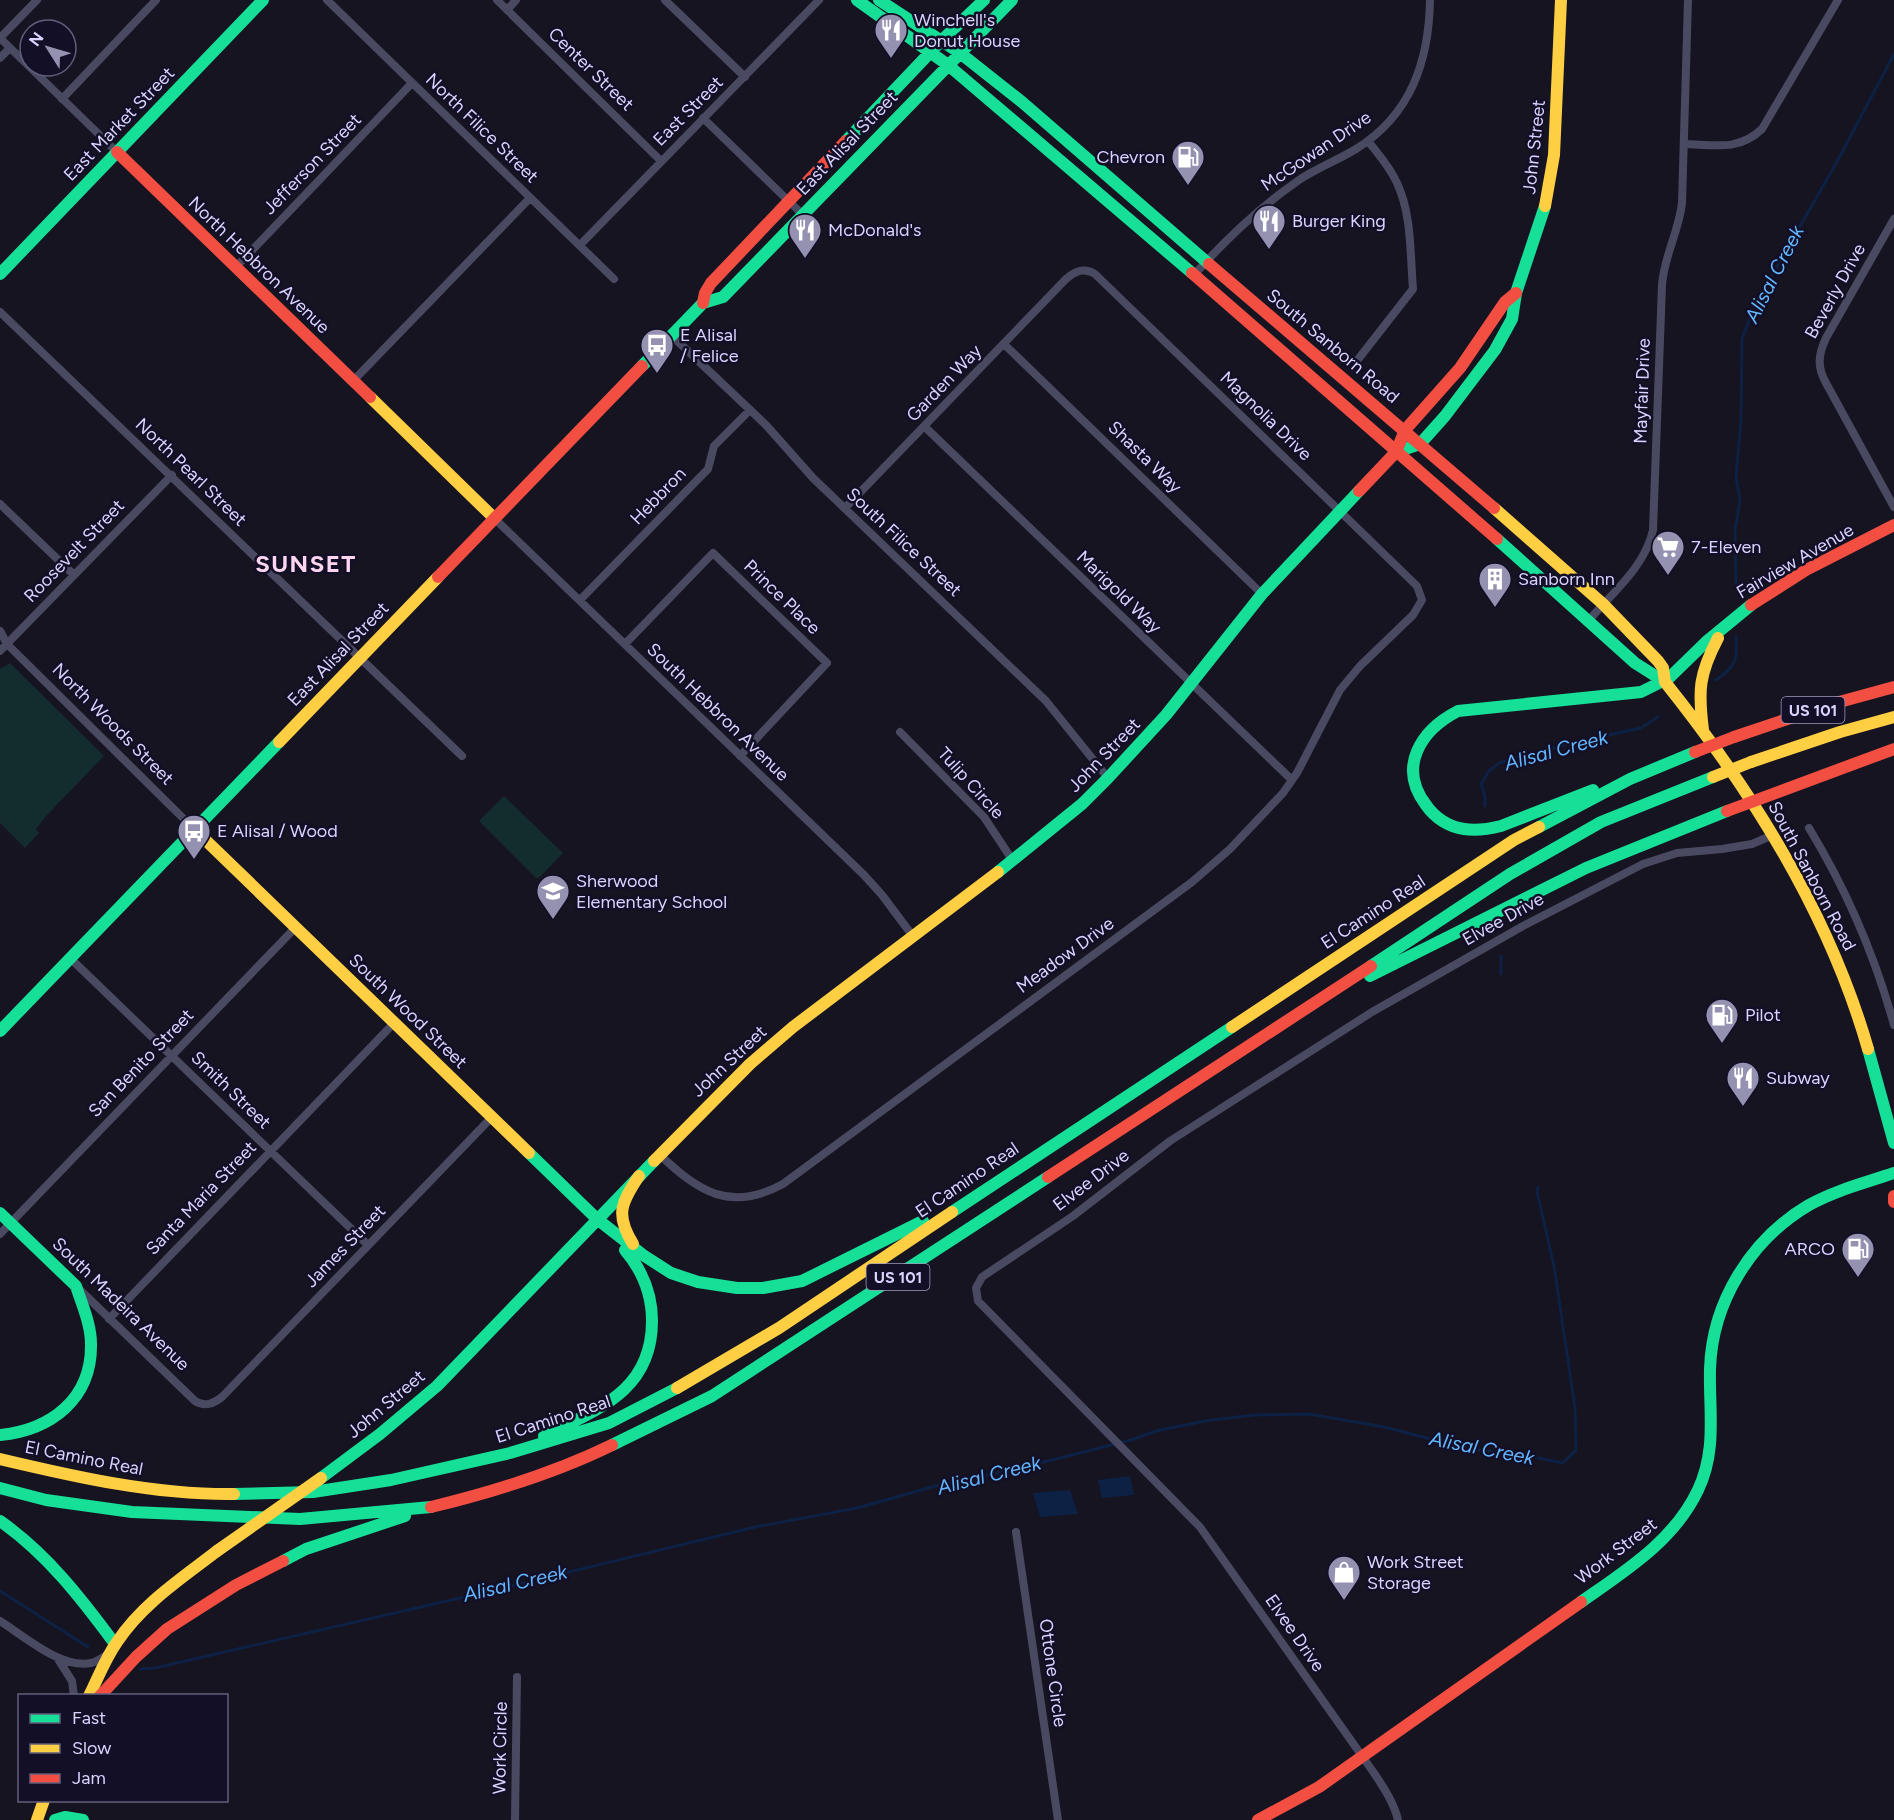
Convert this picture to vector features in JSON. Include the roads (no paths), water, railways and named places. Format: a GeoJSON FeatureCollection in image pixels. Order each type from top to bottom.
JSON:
{"type":"FeatureCollection","features":[{"type":"Feature","properties":{"kind":"main road","name":"East Market Street"},"geometry":{"type":"LineString","coordinates":[[0,274],[263,0]]}},
{"type":"Feature","properties":{"kind":"main road","name":"South Sanborn Road"},"geometry":{"type":"LineString","coordinates":[[857,0],[948,65],[1194,275],[1589,620],[1635,663],[1665,682],[1703,730],[1752,801],[1773,835],[1816,916],[1856,1009],[1894,1143]]}},
{"type":"Feature","properties":{"kind":"main road","name":"South Sanborn Road"},"geometry":{"type":"LineString","coordinates":[[879,0],[942,40],[1022,102],[1276,322],[1405,430],[1603,604],[1658,661],[1663,668],[1665,682]]}},
{"type":"Feature","properties":{"kind":"main road","name":"East Alisal Street"},"geometry":{"type":"LineString","coordinates":[[0,1032],[359,657],[703,303],[711,282],[942,40],[984,0]]}},
{"type":"Feature","properties":{"kind":"main road","name":"East Alisal Street"},"geometry":{"type":"LineString","coordinates":[[703,303],[723,297],[1012,0]]}},
{"type":"Feature","properties":{"kind":"main road","name":"John Street"},"geometry":{"type":"LineString","coordinates":[[1396,452],[1420,444],[1452,408],[1495,350],[1512,319],[1516,293],[1539,228],[1549,190],[1556,135],[1561,0]]}},
{"type":"Feature","properties":{"kind":"main road","name":"North Hebbron Avenue"},"geometry":{"type":"LineString","coordinates":[[117,152],[494,518]]}},
{"type":"Feature","properties":{"kind":"main road","name":"John Street"},"geometry":{"type":"LineString","coordinates":[[90,1694],[121,1635],[150,1603],[217,1551],[380,1434],[437,1386],[742,1072],[793,1027],[1013,861],[1082,804],[1152,731],[1262,594],[1396,452],[1405,430],[1460,368],[1505,302],[1516,293]]}},
{"type":"Feature","properties":{"kind":"main road","name":"Fairview Avenue"},"geometry":{"type":"LineString","coordinates":[[1665,682],[1725,626],[1772,590],[1894,525]]}},
{"type":"Feature","properties":{"kind":"main road"},"geometry":{"type":"LineString","coordinates":[[1703,730],[1699,695],[1700,676],[1725,626]]}},
{"type":"Feature","properties":{"kind":"main road"},"geometry":{"type":"LineString","coordinates":[[1832,704],[1894,677]]}},
{"type":"Feature","properties":{"kind":"main road"},"geometry":{"type":"LineString","coordinates":[[1630,779],[1586,792],[1500,826],[1470,830],[1445,824],[1426,807],[1415,786],[1413,764],[1427,731],[1444,717],[1458,711],[1641,692],[1665,682]]}},
{"type":"Feature","properties":{"kind":"main road","name":"El Camino Real"},"geometry":{"type":"LineString","coordinates":[[0,1459],[112,1484],[219,1494],[313,1492],[391,1480],[510,1453],[609,1423],[670,1392],[779,1328],[1514,840],[1630,779],[1734,737],[1832,704],[1894,687]]}},
{"type":"Feature","properties":{"kind":"main road","name":"US 101"},"geometry":{"type":"LineString","coordinates":[[0,1488],[46,1500],[132,1512],[300,1519],[428,1508],[496,1491],[588,1457],[712,1396],[776,1356],[1340,988],[1510,874],[1600,822],[1751,762],[1840,732],[1894,717]]}},
{"type":"Feature","properties":{"kind":"main road"},"geometry":{"type":"LineString","coordinates":[[1340,988],[1384,970],[1586,868],[1752,801],[1894,749]]}},
{"type":"Feature","properties":{"kind":"main road","name":"South Wood Street"},"geometry":{"type":"LineString","coordinates":[[194,829],[597,1219]]}},
{"type":"Feature","properties":{"kind":"main road","name":"Work Street"},"geometry":{"type":"LineString","coordinates":[[1258,1820],[1319,1787],[1640,1560],[1674,1529],[1689,1510],[1709,1464],[1712,1438],[1710,1378],[1714,1330],[1723,1303],[1736,1276],[1768,1236],[1795,1214],[1833,1194],[1894,1173]]}},
{"type":"Feature","properties":{"kind":"main road"},"geometry":{"type":"LineString","coordinates":[[639,1176],[622,1202],[620,1214],[628,1235],[643,1255]]}},
{"type":"Feature","properties":{"kind":"main road"},"geometry":{"type":"LineString","coordinates":[[1894,1196],[1894,1202]]}},
{"type":"Feature","properties":{"kind":"main road"},"geometry":{"type":"LineString","coordinates":[[597,1219],[643,1255],[671,1273],[698,1282],[737,1288],[763,1288],[802,1281],[972,1198]]}},
{"type":"Feature","properties":{"kind":"main road","name":"South Madeira Avenue"},"geometry":{"type":"LineString","coordinates":[[0,1213],[76,1286]]}},
{"type":"Feature","properties":{"kind":"main road"},"geometry":{"type":"LineString","coordinates":[[510,1453],[615,1399],[631,1385],[642,1369],[653,1341],[651,1299],[637,1262],[597,1219]]}},
{"type":"Feature","properties":{"kind":"main road"},"geometry":{"type":"LineString","coordinates":[[0,1435],[27,1432],[44,1426],[65,1410],[81,1387],[88,1368],[91,1345],[87,1316],[76,1286]]}},
{"type":"Feature","properties":{"kind":"main road"},"geometry":{"type":"LineString","coordinates":[[101,1694],[167,1629],[236,1584],[306,1549],[428,1508]]}},
{"type":"Feature","properties":{"kind":"main road"},"geometry":{"type":"LineString","coordinates":[[0,1521],[39,1552],[62,1575],[113,1648]]}},
{"type":"Feature","properties":{"kind":"main road"},"geometry":{"type":"LineString","coordinates":[[37,1820],[43,1802]]}},
{"type":"Feature","properties":{"kind":"main road"},"geometry":{"type":"LineString","coordinates":[[55,1820],[65,1817],[84,1820]]}},
{"type":"Feature","properties":{"kind":"street"},"geometry":{"type":"LineString","coordinates":[[0,38],[37,0]]}},
{"type":"Feature","properties":{"kind":"street"},"geometry":{"type":"LineString","coordinates":[[62,99],[156,0]]}},
{"type":"Feature","properties":{"kind":"street","name":"North Filice Street"},"geometry":{"type":"LineString","coordinates":[[327,0],[614,279]]}},
{"type":"Feature","properties":{"kind":"street","name":"Center Street"},"geometry":{"type":"LineString","coordinates":[[497,0],[662,161]]}},
{"type":"Feature","properties":{"kind":"street"},"geometry":{"type":"LineString","coordinates":[[507,10],[516,0]]}},
{"type":"Feature","properties":{"kind":"street"},"geometry":{"type":"LineString","coordinates":[[665,0],[745,77]]}},
{"type":"Feature","properties":{"kind":"street","name":"East Street"},"geometry":{"type":"LineString","coordinates":[[580,245],[819,0]]}},
{"type":"Feature","properties":{"kind":"street","name":"McGowan Drive"},"geometry":{"type":"LineString","coordinates":[[1194,275],[1247,220],[1312,172],[1368,141],[1394,115],[1421,68],[1428,38],[1430,0]]}},
{"type":"Feature","properties":{"kind":"street","name":"Mayfair Drive"},"geometry":{"type":"LineString","coordinates":[[1589,620],[1641,560],[1649,546],[1653,530],[1663,274],[1667,254],[1681,216],[1688,0]]}},
{"type":"Feature","properties":{"kind":"street"},"geometry":{"type":"LineString","coordinates":[[1685,144],[1736,145],[1750,139],[1762,129],[1838,0]]}},
{"type":"Feature","properties":{"kind":"street","name":"North Hebbron Avenue"},"geometry":{"type":"LineString","coordinates":[[0,38],[117,152]]}},
{"type":"Feature","properties":{"kind":"street"},"geometry":{"type":"LineString","coordinates":[[0,58],[10,48]]}},
{"type":"Feature","properties":{"kind":"street","name":"Jefferson Street"},"geometry":{"type":"LineString","coordinates":[[236,267],[412,83]]}},
{"type":"Feature","properties":{"kind":"street"},"geometry":{"type":"LineString","coordinates":[[703,118],[802,214]]}},
{"type":"Feature","properties":{"kind":"street"},"geometry":{"type":"LineString","coordinates":[[1356,362],[1413,289],[1404,203],[1391,172],[1368,141]]}},
{"type":"Feature","properties":{"kind":"street"},"geometry":{"type":"LineString","coordinates":[[353,381],[530,198]]}},
{"type":"Feature","properties":{"kind":"street","name":"Beverly Drive"},"geometry":{"type":"LineString","coordinates":[[1894,219],[1823,344],[1819,363],[1826,383],[1894,507]]}},
{"type":"Feature","properties":{"kind":"street","name":"Magnolia Drive"},"geometry":{"type":"LineString","coordinates":[[1066,279],[1080,270],[1095,274],[1417,586],[1422,600],[1417,611]]}},
{"type":"Feature","properties":{"kind":"street","name":"Garden Way"},"geometry":{"type":"LineString","coordinates":[[845,508],[1066,279]]}},
{"type":"Feature","properties":{"kind":"street","name":"North Pearl Street"},"geometry":{"type":"LineString","coordinates":[[0,312],[462,756]]}},
{"type":"Feature","properties":{"kind":"street","name":"South Filice Street"},"geometry":{"type":"LineString","coordinates":[[671,335],[750,410],[813,478],[1046,701],[1108,778]]}},
{"type":"Feature","properties":{"kind":"street","name":"Shasta Way"},"geometry":{"type":"LineString","coordinates":[[1004,344],[1262,594]]}},
{"type":"Feature","properties":{"kind":"street","name":"Hebbron"},"geometry":{"type":"LineString","coordinates":[[579,600],[708,469],[714,446],[750,410]]}},
{"type":"Feature","properties":{"kind":"street","name":"Marigold Way"},"geometry":{"type":"LineString","coordinates":[[925,427],[1292,780]]}},
{"type":"Feature","properties":{"kind":"street","name":"Roosevelt Street"},"geometry":{"type":"LineString","coordinates":[[0,651],[171,475]]}},
{"type":"Feature","properties":{"kind":"street"},"geometry":{"type":"LineString","coordinates":[[0,504],[74,575]]}},
{"type":"Feature","properties":{"kind":"street","name":"South Hebbron Avenue"},"geometry":{"type":"LineString","coordinates":[[494,518],[864,875],[912,935]]}},
{"type":"Feature","properties":{"kind":"street","name":"Prince Place"},"geometry":{"type":"LineString","coordinates":[[625,644],[713,553],[827,663],[740,756]]}},
{"type":"Feature","properties":{"kind":"street","name":"Meadow Drive"},"geometry":{"type":"LineString","coordinates":[[660,1155],[691,1183],[720,1195],[758,1194],[783,1184],[1192,882],[1218,860],[1275,802],[1292,780],[1340,690],[1360,666],[1417,611]]}},
{"type":"Feature","properties":{"kind":"street","name":"North Woods Street"},"geometry":{"type":"LineString","coordinates":[[0,631],[7,644],[194,829]]}},
{"type":"Feature","properties":{"kind":"street","name":"Tulip Circle"},"geometry":{"type":"LineString","coordinates":[[900,732],[984,817],[1013,861]]}},
{"type":"Feature","properties":{"kind":"street"},"geometry":{"type":"LineString","coordinates":[[1809,828],[1827,857],[1855,917],[1894,1025]]}},
{"type":"Feature","properties":{"kind":"street","name":"Elvee Drive"},"geometry":{"type":"LineString","coordinates":[[1398,1820],[1387,1794],[1362,1756],[1200,1527],[978,1301],[976,1288],[982,1277],[1074,1216],[1170,1141],[1372,1012],[1523,926],[1642,864],[1677,853],[1752,844],[1773,835]]}},
{"type":"Feature","properties":{"kind":"street","name":"San Benito Street"},"geometry":{"type":"LineString","coordinates":[[0,1234],[296,927]]}},
{"type":"Feature","properties":{"kind":"street","name":"Smith Street"},"geometry":{"type":"LineString","coordinates":[[70,958],[368,1245]]}},
{"type":"Feature","properties":{"kind":"street","name":"Santa Maria Street"},"geometry":{"type":"LineString","coordinates":[[108,1318],[394,1023]]}},
{"type":"Feature","properties":{"kind":"street","name":"James Street"},"geometry":{"type":"LineString","coordinates":[[222,1397],[492,1117]]}},
{"type":"Feature","properties":{"kind":"street","name":"South Madeira Avenue"},"geometry":{"type":"LineString","coordinates":[[76,1286],[195,1401],[200,1404],[211,1404],[222,1397]]}},
{"type":"Feature","properties":{"kind":"street","name":"Ottone Circle"},"geometry":{"type":"LineString","coordinates":[[1016,1532],[1058,1820]]}},
{"type":"Feature","properties":{"kind":"street"},"geometry":{"type":"LineString","coordinates":[[0,1621],[58,1659],[78,1664],[93,1663],[113,1648]]}},
{"type":"Feature","properties":{"kind":"street"},"geometry":{"type":"LineString","coordinates":[[58,1659],[72,1681],[74,1694]]}},
{"type":"Feature","properties":{"kind":"street","name":"Work Circle"},"geometry":{"type":"LineString","coordinates":[[515,1820],[517,1677]]}},
{"type":"Feature","properties":{"kind":"water"},"geometry":{"type":"Polygon","coordinates":[[[1130,1476],[1134,1495],[1102,1498],[1098,1480],[1130,1476]]]}},
{"type":"Feature","properties":{"kind":"water"},"geometry":{"type":"Polygon","coordinates":[[[1070,1490],[1078,1514],[1040,1517],[1033,1493],[1070,1490]]]}},
{"type":"Feature","properties":{"kind":"waterway","name":"Alisal Creek"},"geometry":{"type":"LineString","coordinates":[[1736,589],[1735,530],[1740,500],[1736,477],[1741,419],[1742,338],[1756,303],[1838,160],[1894,54]]}},
{"type":"Feature","properties":{"kind":"waterway","name":"Alisal Creek"},"geometry":{"type":"LineString","coordinates":[[1716,680],[1734,662],[1736,637]]}},
{"type":"Feature","properties":{"kind":"waterway","name":"Alisal Creek"},"geometry":{"type":"LineString","coordinates":[[1485,806],[1481,784],[1489,771],[1499,763],[1572,743],[1641,728],[1658,717]]}},
{"type":"Feature","properties":{"kind":"waterway","name":"Alisal Creek"},"geometry":{"type":"LineString","coordinates":[[1501,956],[1501,974]]}},
{"type":"Feature","properties":{"kind":"waterway","name":"Alisal Creek"},"geometry":{"type":"LineString","coordinates":[[140,1669],[155,1668],[482,1593],[755,1527],[857,1508],[939,1485],[1024,1467],[1131,1440],[1156,1431],[1205,1421],[1254,1415],[1309,1414],[1384,1427],[1470,1449],[1519,1454],[1563,1463],[1576,1450],[1575,1408],[1554,1266],[1537,1192],[1538,1187]]}},
{"type":"Feature","properties":{"kind":"waterway","name":"Alisal Creek"},"geometry":{"type":"LineString","coordinates":[[0,1591],[88,1647]]}},
{"type":"Feature","properties":{"kind":"place","name":"Winchell's Donut House"},"geometry":{"type":"Point","coordinates":[891,59]}},
{"type":"Feature","properties":{"kind":"place","name":"Chevron"},"geometry":{"type":"Point","coordinates":[1188,186]}},
{"type":"Feature","properties":{"kind":"place","name":"Burger King"},"geometry":{"type":"Point","coordinates":[1269,250]}},
{"type":"Feature","properties":{"kind":"place","name":"McDonald's"},"geometry":{"type":"Point","coordinates":[805,259]}},
{"type":"Feature","properties":{"kind":"place","name":"E Alisal / Felice"},"geometry":{"type":"Point","coordinates":[657,374]}},
{"type":"Feature","properties":{"kind":"place","name":"7-Eleven"},"geometry":{"type":"Point","coordinates":[1668,576]}},
{"type":"Feature","properties":{"kind":"place","name":"Sanborn Inn"},"geometry":{"type":"Point","coordinates":[1495,608]}},
{"type":"Feature","properties":{"kind":"place","name":"E Alisal / Wood"},"geometry":{"type":"Point","coordinates":[194,860]}},
{"type":"Feature","properties":{"kind":"place","name":"Sherwood Elementary School"},"geometry":{"type":"Point","coordinates":[553,920]}},
{"type":"Feature","properties":{"kind":"place","name":"Pilot"},"geometry":{"type":"Point","coordinates":[1722,1044]}},
{"type":"Feature","properties":{"kind":"place","name":"Subway"},"geometry":{"type":"Point","coordinates":[1743,1107]}},
{"type":"Feature","properties":{"kind":"place","name":"ARCO"},"geometry":{"type":"Point","coordinates":[1858,1278]}},
{"type":"Feature","properties":{"kind":"place","name":"Work Street Storage"},"geometry":{"type":"Point","coordinates":[1344,1601]}},
{"type":"Feature","properties":{"kind":"district","name":"SUNSET"},"geometry":{"type":"Point","coordinates":[306,564]}}]}
